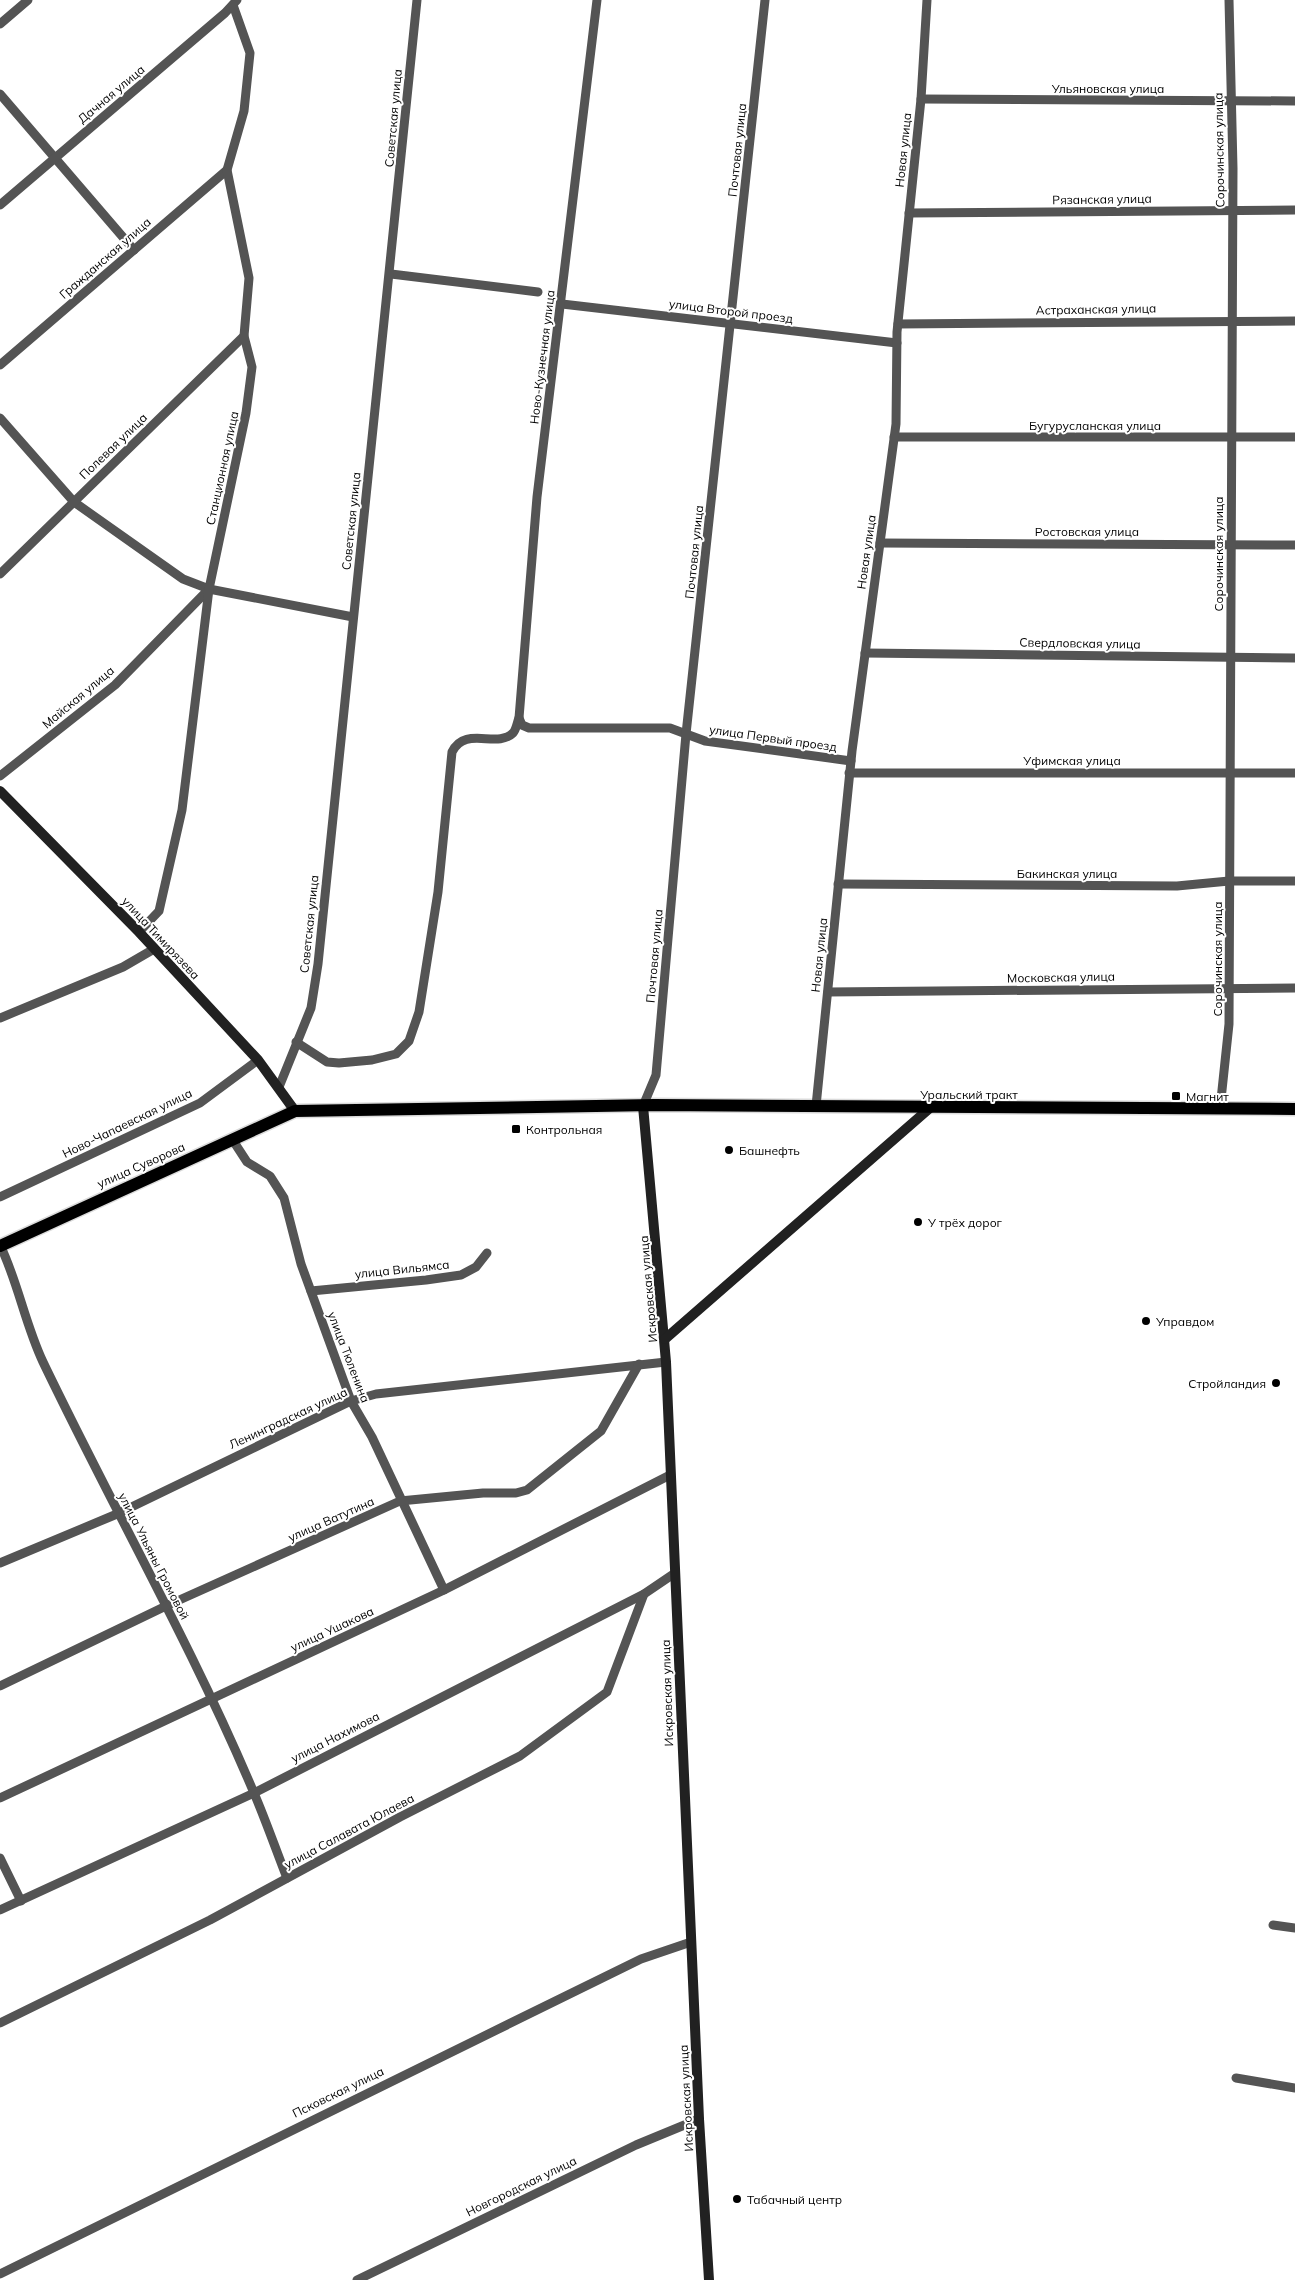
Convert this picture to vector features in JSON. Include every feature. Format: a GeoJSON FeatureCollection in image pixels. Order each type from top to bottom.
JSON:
{"type":"FeatureCollection","features":[{"type":"Feature","properties":{"kind":"main road","name":"улица Тимирязева"},"geometry":{"type":"LineString","coordinates":[[0,791],[138,932],[258,1060],[295,1111]]}},
{"type":"Feature","properties":{"kind":"main road","name":"Уральский тракт"},"geometry":{"type":"LineString","coordinates":[[295,1111],[643,1106],[1295,1109]]}},
{"type":"Feature","properties":{"kind":"main road","name":"Искровская улица"},"geometry":{"type":"LineString","coordinates":[[643,1106],[665,1339],[699,2119],[709,2280]]}},
{"type":"Feature","properties":{"kind":"main road"},"geometry":{"type":"LineString","coordinates":[[665,1339],[931,1107]]}},
{"type":"Feature","properties":{"kind":"main road","name":"улица Суворова"},"geometry":{"type":"LineString","coordinates":[[0,1245],[295,1111]]}},
{"type":"Feature","properties":{"kind":"street"},"geometry":{"type":"LineString","coordinates":[[0,24],[28,0]]}},
{"type":"Feature","properties":{"kind":"street","name":"Советская улица"},"geometry":{"type":"LineString","coordinates":[[279,1087],[311,1008],[318,964],[352,616],[391,274],[417,0]]}},
{"type":"Feature","properties":{"kind":"street","name":"Ново-Кузнечная улица"},"geometry":{"type":"LineString","coordinates":[[519,718],[537,497],[562,304],[597,0]]}},
{"type":"Feature","properties":{"kind":"street","name":"Почтовая улица"},"geometry":{"type":"LineString","coordinates":[[643,1106],[656,1075],[686,734],[732,324],[765,0]]}},
{"type":"Feature","properties":{"kind":"street","name":"Новая улица"},"geometry":{"type":"LineString","coordinates":[[816,1106],[849,773],[894,437],[898,324],[921,99],[927,0]]}},
{"type":"Feature","properties":{"kind":"street","name":"Сорочинская улица"},"geometry":{"type":"LineString","coordinates":[[1220,1108],[1229,1024],[1232,210],[1229,0]]}},
{"type":"Feature","properties":{"kind":"street","name":"Дачная улица"},"geometry":{"type":"LineString","coordinates":[[0,205],[235,2]]}},
{"type":"Feature","properties":{"kind":"street","name":"Станционная улица"},"geometry":{"type":"LineString","coordinates":[[138,932],[159,911],[182,810],[209,589],[246,412],[252,367],[244,336],[249,278],[227,170],[244,110],[250,53],[235,2]]}},
{"type":"Feature","properties":{"kind":"street"},"geometry":{"type":"LineString","coordinates":[[0,94],[134,250]]}},
{"type":"Feature","properties":{"kind":"street","name":"Ульяновская улица"},"geometry":{"type":"LineString","coordinates":[[921,99],[1295,101]]}},
{"type":"Feature","properties":{"kind":"street","name":"Гражданская улица"},"geometry":{"type":"LineString","coordinates":[[0,365],[227,170]]}},
{"type":"Feature","properties":{"kind":"street","name":"Рязанская улица"},"geometry":{"type":"LineString","coordinates":[[909,213],[1295,210]]}},
{"type":"Feature","properties":{"kind":"street"},"geometry":{"type":"LineString","coordinates":[[391,274],[538,292]]}},
{"type":"Feature","properties":{"kind":"street","name":"улица Второй проезд"},"geometry":{"type":"LineString","coordinates":[[562,304],[897,343]]}},
{"type":"Feature","properties":{"kind":"street","name":"Астраханская улица"},"geometry":{"type":"LineString","coordinates":[[898,324],[1295,321]]}},
{"type":"Feature","properties":{"kind":"street","name":"Полевая улица"},"geometry":{"type":"LineString","coordinates":[[0,574],[244,336]]}},
{"type":"Feature","properties":{"kind":"street"},"geometry":{"type":"LineString","coordinates":[[0,418],[74,502],[183,579],[209,589],[352,616]]}},
{"type":"Feature","properties":{"kind":"street","name":"Бугурусланская улица"},"geometry":{"type":"LineString","coordinates":[[894,437],[1295,437]]}},
{"type":"Feature","properties":{"kind":"street","name":"Ростовская улица"},"geometry":{"type":"LineString","coordinates":[[880,543],[1295,544]]}},
{"type":"Feature","properties":{"kind":"street","name":"Майская улица"},"geometry":{"type":"LineString","coordinates":[[0,776],[115,685],[209,589]]}},
{"type":"Feature","properties":{"kind":"street","name":"Свердловская улица"},"geometry":{"type":"LineString","coordinates":[[865,654],[1295,658]]}},
{"type":"Feature","properties":{"kind":"street"},"geometry":{"type":"LineString","coordinates":[[296,1042],[327,1062],[339,1063],[372,1060],[396,1054],[409,1041],[419,1012],[436,902],[452,752],[456,745],[464,739],[505,738],[514,732],[519,718]]}},
{"type":"Feature","properties":{"kind":"street","name":"улица Первый проезд"},"geometry":{"type":"LineString","coordinates":[[519,718],[522,725],[529,728],[670,728],[705,741],[851,761]]}},
{"type":"Feature","properties":{"kind":"street","name":"Уфимская улица"},"geometry":{"type":"LineString","coordinates":[[849,773],[1295,773]]}},
{"type":"Feature","properties":{"kind":"street","name":"Бакинская улица"},"geometry":{"type":"LineString","coordinates":[[838,884],[1178,886],[1229,881],[1295,881]]}},
{"type":"Feature","properties":{"kind":"street"},"geometry":{"type":"LineString","coordinates":[[0,1018],[123,967],[154,949]]}},
{"type":"Feature","properties":{"kind":"street","name":"Московская улица"},"geometry":{"type":"LineString","coordinates":[[828,992],[1229,987],[1295,988]]}},
{"type":"Feature","properties":{"kind":"street","name":"Ново-Чапаевская улица"},"geometry":{"type":"LineString","coordinates":[[0,1197],[200,1103],[258,1060]]}},
{"type":"Feature","properties":{"kind":"street","name":"улица Тюленина"},"geometry":{"type":"LineString","coordinates":[[232,1139],[246,1162],[270,1176],[284,1198],[301,1264],[351,1401],[372,1437],[400,1501],[444,1590]]}},
{"type":"Feature","properties":{"kind":"street","name":"улица Ульяны Громовой"},"geometry":{"type":"LineString","coordinates":[[0,1245],[42,1359],[117,1514],[166,1606],[211,1700],[254,1793],[287,1878]]}},
{"type":"Feature","properties":{"kind":"street","name":"улица Вильямса"},"geometry":{"type":"LineString","coordinates":[[311,1291],[461,1275],[476,1267],[487,1253]]}},
{"type":"Feature","properties":{"kind":"street","name":"Ленинградская улица"},"geometry":{"type":"LineString","coordinates":[[0,1563],[117,1514],[351,1401],[376,1394],[666,1362]]}},
{"type":"Feature","properties":{"kind":"street","name":"улица Ватутина"},"geometry":{"type":"LineString","coordinates":[[0,1686],[166,1606],[400,1501],[483,1493],[516,1493],[527,1490],[601,1431],[639,1364]]}},
{"type":"Feature","properties":{"kind":"street","name":"улица Ушакова"},"geometry":{"type":"LineString","coordinates":[[0,1798],[444,1590],[670,1475]]}},
{"type":"Feature","properties":{"kind":"street","name":"улица Нахимова"},"geometry":{"type":"LineString","coordinates":[[0,1910],[254,1793],[644,1594],[675,1573]]}},
{"type":"Feature","properties":{"kind":"street","name":"улица Салавата Юлаева"},"geometry":{"type":"LineString","coordinates":[[0,2023],[210,1920],[400,1817],[520,1756],[607,1692],[644,1594]]}},
{"type":"Feature","properties":{"kind":"street"},"geometry":{"type":"LineString","coordinates":[[0,1858],[21,1901]]}},
{"type":"Feature","properties":{"kind":"street"},"geometry":{"type":"LineString","coordinates":[[1273,1925],[1295,1928]]}},
{"type":"Feature","properties":{"kind":"street","name":"Псковская улица"},"geometry":{"type":"LineString","coordinates":[[0,2274],[641,1959],[691,1942]]}},
{"type":"Feature","properties":{"kind":"street"},"geometry":{"type":"LineString","coordinates":[[1236,2078],[1295,2088]]}},
{"type":"Feature","properties":{"kind":"street","name":"Новгородская улица"},"geometry":{"type":"LineString","coordinates":[[357,2280],[636,2145],[699,2119]]}},
{"type":"Feature","properties":{"kind":"place","name":"Магнит"},"geometry":{"type":"Point","coordinates":[1176,1096]}},
{"type":"Feature","properties":{"kind":"place","name":"Контрольная"},"geometry":{"type":"Point","coordinates":[516,1129]}},
{"type":"Feature","properties":{"kind":"place","name":"Башнефть"},"geometry":{"type":"Point","coordinates":[729,1150]}},
{"type":"Feature","properties":{"kind":"place","name":"У трёх дорог"},"geometry":{"type":"Point","coordinates":[918,1222]}},
{"type":"Feature","properties":{"kind":"place","name":"Управдом"},"geometry":{"type":"Point","coordinates":[1146,1321]}},
{"type":"Feature","properties":{"kind":"place","name":"Стройландия"},"geometry":{"type":"Point","coordinates":[1276,1383]}},
{"type":"Feature","properties":{"kind":"place","name":"Табачный центр"},"geometry":{"type":"Point","coordinates":[737,2199]}}]}
